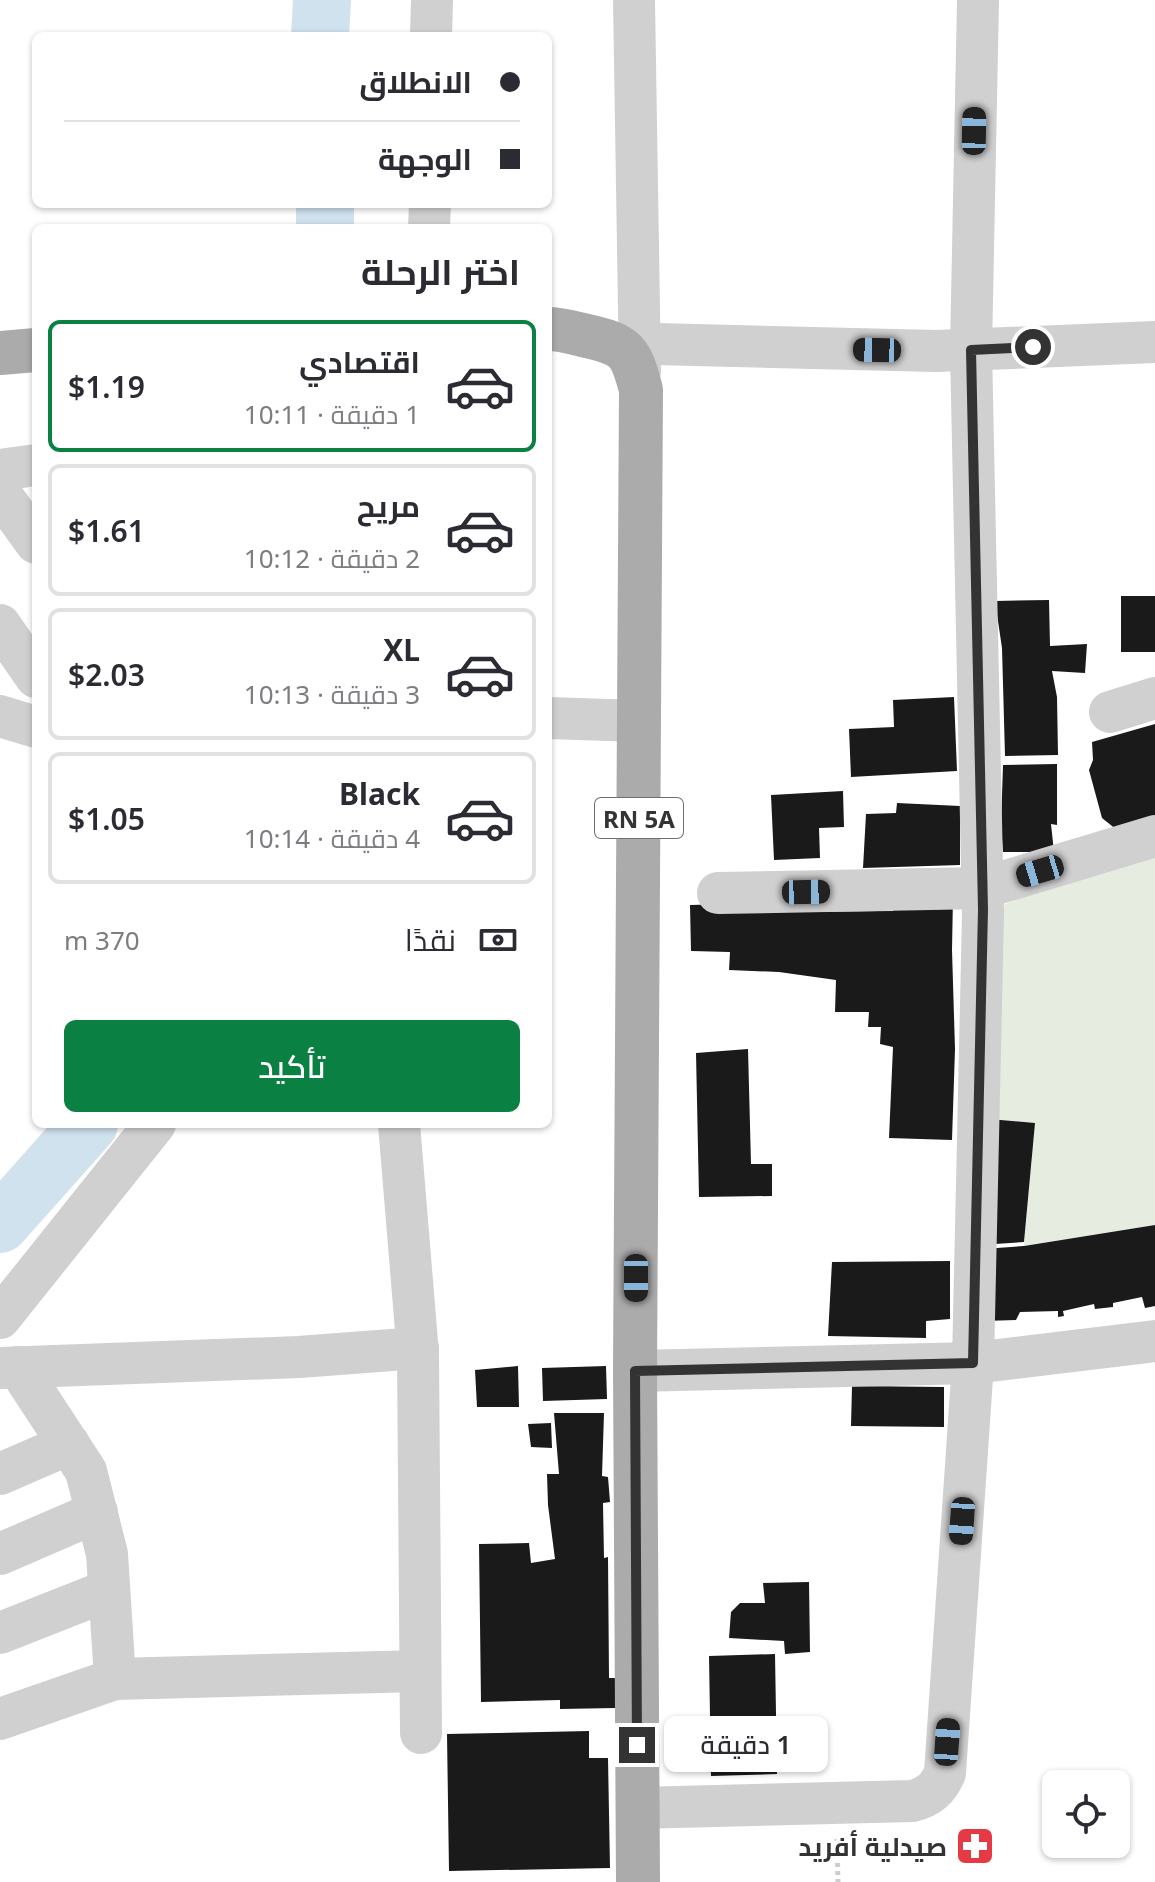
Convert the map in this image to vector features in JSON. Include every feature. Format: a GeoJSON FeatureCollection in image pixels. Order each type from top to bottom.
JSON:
{"type":"FeatureCollection","features":[{"type":"Feature","properties":{"kind":"main road"},"geometry":{"type":"LineString","coordinates":[[552,329],[628,343]]}},
{"type":"Feature","properties":{"kind":"main road","name":"RN 5A"},"geometry":{"type":"LineString","coordinates":[[628,343],[641,390],[635,1371],[638,1879]]}},
{"type":"Feature","properties":{"kind":"main road"},"geometry":{"type":"LineString","coordinates":[[0,353],[32,350]]}},
{"type":"Feature","properties":{"kind":"street"},"geometry":{"type":"LineString","coordinates":[[431,32],[432,0]]}},
{"type":"Feature","properties":{"kind":"street"},"geometry":{"type":"LineString","coordinates":[[634,0],[628,343],[971,350],[1155,342]]}},
{"type":"Feature","properties":{"kind":"street"},"geometry":{"type":"LineString","coordinates":[[637,1808],[912,1801],[936,1789],[945,1773],[973,1363],[983,888],[971,350],[978,0]]}},
{"type":"Feature","properties":{"kind":"street"},"geometry":{"type":"LineString","coordinates":[[0,470],[32,466]]}},
{"type":"Feature","properties":{"kind":"street"},"geometry":{"type":"LineString","coordinates":[[0,493],[32,537]]}},
{"type":"Feature","properties":{"kind":"street"},"geometry":{"type":"LineString","coordinates":[[0,625],[32,671]]}},
{"type":"Feature","properties":{"kind":"street"},"geometry":{"type":"LineString","coordinates":[[1110,712],[1155,698]]}},
{"type":"Feature","properties":{"kind":"street"},"geometry":{"type":"LineString","coordinates":[[0,716],[32,726]]}},
{"type":"Feature","properties":{"kind":"street"},"geometry":{"type":"LineString","coordinates":[[552,718],[639,721]]}},
{"type":"Feature","properties":{"kind":"street"},"geometry":{"type":"LineString","coordinates":[[718,893],[983,888],[1155,836]]}},
{"type":"Feature","properties":{"kind":"street"},"geometry":{"type":"LineString","coordinates":[[0,1318],[152,1128]]}},
{"type":"Feature","properties":{"kind":"street"},"geometry":{"type":"LineString","coordinates":[[399,1128],[418,1348],[421,1733]]}},
{"type":"Feature","properties":{"kind":"street"},"geometry":{"type":"LineString","coordinates":[[635,1371],[973,1363],[1155,1341]]}},
{"type":"Feature","properties":{"kind":"street"},"geometry":{"type":"LineString","coordinates":[[9,1367],[299,1357],[418,1348]]}},
{"type":"Feature","properties":{"kind":"street"},"geometry":{"type":"LineString","coordinates":[[9,1367],[69,1444],[86,1471],[107,1554],[115,1679]]}},
{"type":"Feature","properties":{"kind":"street"},"geometry":{"type":"LineString","coordinates":[[0,1474],[69,1444]]}},
{"type":"Feature","properties":{"kind":"street"},"geometry":{"type":"LineString","coordinates":[[0,1554],[97,1512]]}},
{"type":"Feature","properties":{"kind":"street"},"geometry":{"type":"LineString","coordinates":[[0,1633],[109,1590]]}},
{"type":"Feature","properties":{"kind":"street"},"geometry":{"type":"LineString","coordinates":[[0,1719],[115,1679],[420,1671]]}},
{"type":"Feature","properties":{"kind":"path"},"geometry":{"type":"LineString","coordinates":[[837,1845],[838,1882]]}},
{"type":"Feature","properties":{"kind":"shaded area"},"geometry":{"type":"Polygon","coordinates":[[[1155,849],[1155,1225],[1024,1246],[1035,1123],[989,1119],[983,914],[1066,877],[1155,849]]]}},
{"type":"Feature","properties":{"kind":"building"},"geometry":{"type":"Polygon","coordinates":[[[1121,596],[1155,596],[1155,652],[1121,652],[1121,596]]]}},
{"type":"Feature","properties":{"kind":"building"},"geometry":{"type":"Polygon","coordinates":[[[1049,600],[1050,646],[1087,644],[1085,673],[1052,671],[1057,697],[1058,755],[1005,756],[1002,648],[995,601],[1049,600]]]}},
{"type":"Feature","properties":{"kind":"building"},"geometry":{"type":"Polygon","coordinates":[[[954,697],[957,771],[851,777],[849,729],[894,727],[893,700],[954,697]]]}},
{"type":"Feature","properties":{"kind":"building"},"geometry":{"type":"Polygon","coordinates":[[[1155,724],[1155,821],[1117,830],[1102,818],[1089,770],[1093,760],[1092,742],[1155,724]]]}},
{"type":"Feature","properties":{"kind":"building"},"geometry":{"type":"Polygon","coordinates":[[[1057,764],[1057,825],[1051,824],[1054,852],[1003,852],[1003,765],[1057,764]]]}},
{"type":"Feature","properties":{"kind":"building"},"geometry":{"type":"Polygon","coordinates":[[[843,791],[844,827],[819,828],[820,858],[774,860],[771,795],[843,791]]]}},
{"type":"Feature","properties":{"kind":"building"},"geometry":{"type":"Polygon","coordinates":[[[897,803],[960,806],[960,865],[863,868],[866,814],[896,813],[897,803]]]}},
{"type":"Feature","properties":{"kind":"building"},"geometry":{"type":"Polygon","coordinates":[[[953,896],[955,1049],[952,1140],[889,1138],[893,1047],[880,1044],[881,1027],[868,1027],[869,1012],[835,1012],[836,980],[779,972],[729,970],[730,952],[691,951],[690,905],[730,904],[796,912],[893,911],[895,901],[953,896]]]}},
{"type":"Feature","properties":{"kind":"building"},"geometry":{"type":"Polygon","coordinates":[[[748,1049],[751,1164],[772,1164],[772,1196],[699,1197],[696,1053],[748,1049]]]}},
{"type":"Feature","properties":{"kind":"building"},"geometry":{"type":"Polygon","coordinates":[[[989,1119],[1035,1123],[1024,1242],[979,1245],[989,1119]]]}},
{"type":"Feature","properties":{"kind":"building"},"geometry":{"type":"Polygon","coordinates":[[[1155,1225],[1155,1306],[1145,1308],[1142,1297],[1113,1303],[1113,1307],[1095,1309],[1094,1304],[1063,1311],[1064,1316],[1058,1317],[1058,1311],[1020,1312],[1016,1320],[984,1321],[983,1249],[1024,1246],[1155,1225]]]}},
{"type":"Feature","properties":{"kind":"building"},"geometry":{"type":"Polygon","coordinates":[[[950,1261],[950,1319],[926,1321],[926,1338],[828,1336],[832,1262],[950,1261]]]}},
{"type":"Feature","properties":{"kind":"building"},"geometry":{"type":"Polygon","coordinates":[[[518,1366],[519,1407],[477,1407],[475,1370],[518,1366]]]}},
{"type":"Feature","properties":{"kind":"building"},"geometry":{"type":"Polygon","coordinates":[[[606,1366],[607,1399],[543,1401],[542,1368],[606,1366]]]}},
{"type":"Feature","properties":{"kind":"building"},"geometry":{"type":"Polygon","coordinates":[[[852,1386],[944,1387],[944,1427],[851,1426],[852,1386]]]}},
{"type":"Feature","properties":{"kind":"building"},"geometry":{"type":"Polygon","coordinates":[[[554,1413],[604,1413],[602,1476],[608,1477],[610,1502],[603,1503],[604,1558],[608,1557],[609,1678],[616,1678],[616,1708],[560,1709],[560,1700],[481,1702],[479,1544],[529,1543],[531,1563],[555,1559],[547,1474],[559,1474],[554,1413]]]}},
{"type":"Feature","properties":{"kind":"building"},"geometry":{"type":"Polygon","coordinates":[[[551,1423],[552,1448],[531,1447],[528,1424],[551,1423]]]}},
{"type":"Feature","properties":{"kind":"building"},"geometry":{"type":"Polygon","coordinates":[[[809,1582],[810,1652],[785,1654],[784,1641],[729,1638],[731,1612],[740,1603],[765,1603],[763,1583],[809,1582]]]}},
{"type":"Feature","properties":{"kind":"building"},"geometry":{"type":"Polygon","coordinates":[[[775,1654],[777,1774],[711,1776],[709,1656],[775,1654]]]}},
{"type":"Feature","properties":{"kind":"building"},"geometry":{"type":"Polygon","coordinates":[[[589,1731],[589,1758],[608,1758],[610,1868],[449,1871],[447,1734],[589,1731]]]}},
{"type":"Feature","properties":{"kind":"waterway"},"geometry":{"type":"LineString","coordinates":[[320,32],[322,0]]}},
{"type":"Feature","properties":{"kind":"waterway"},"geometry":{"type":"LineString","coordinates":[[325,208],[325,224]]}},
{"type":"Feature","properties":{"kind":"waterway"},"geometry":{"type":"LineString","coordinates":[[0,1224],[85,1128]]}},
{"type":"Feature","properties":{"kind":"place","name":"صيدلية أفريد"},"geometry":{"type":"Point","coordinates":[975,1846]}},
{"type":"Feature","properties":{"kind":"route"},"geometry":{"type":"LineString","coordinates":[[637,1745],[635,1371],[973,1363],[983,909],[971,350],[1033,347]]}}]}
